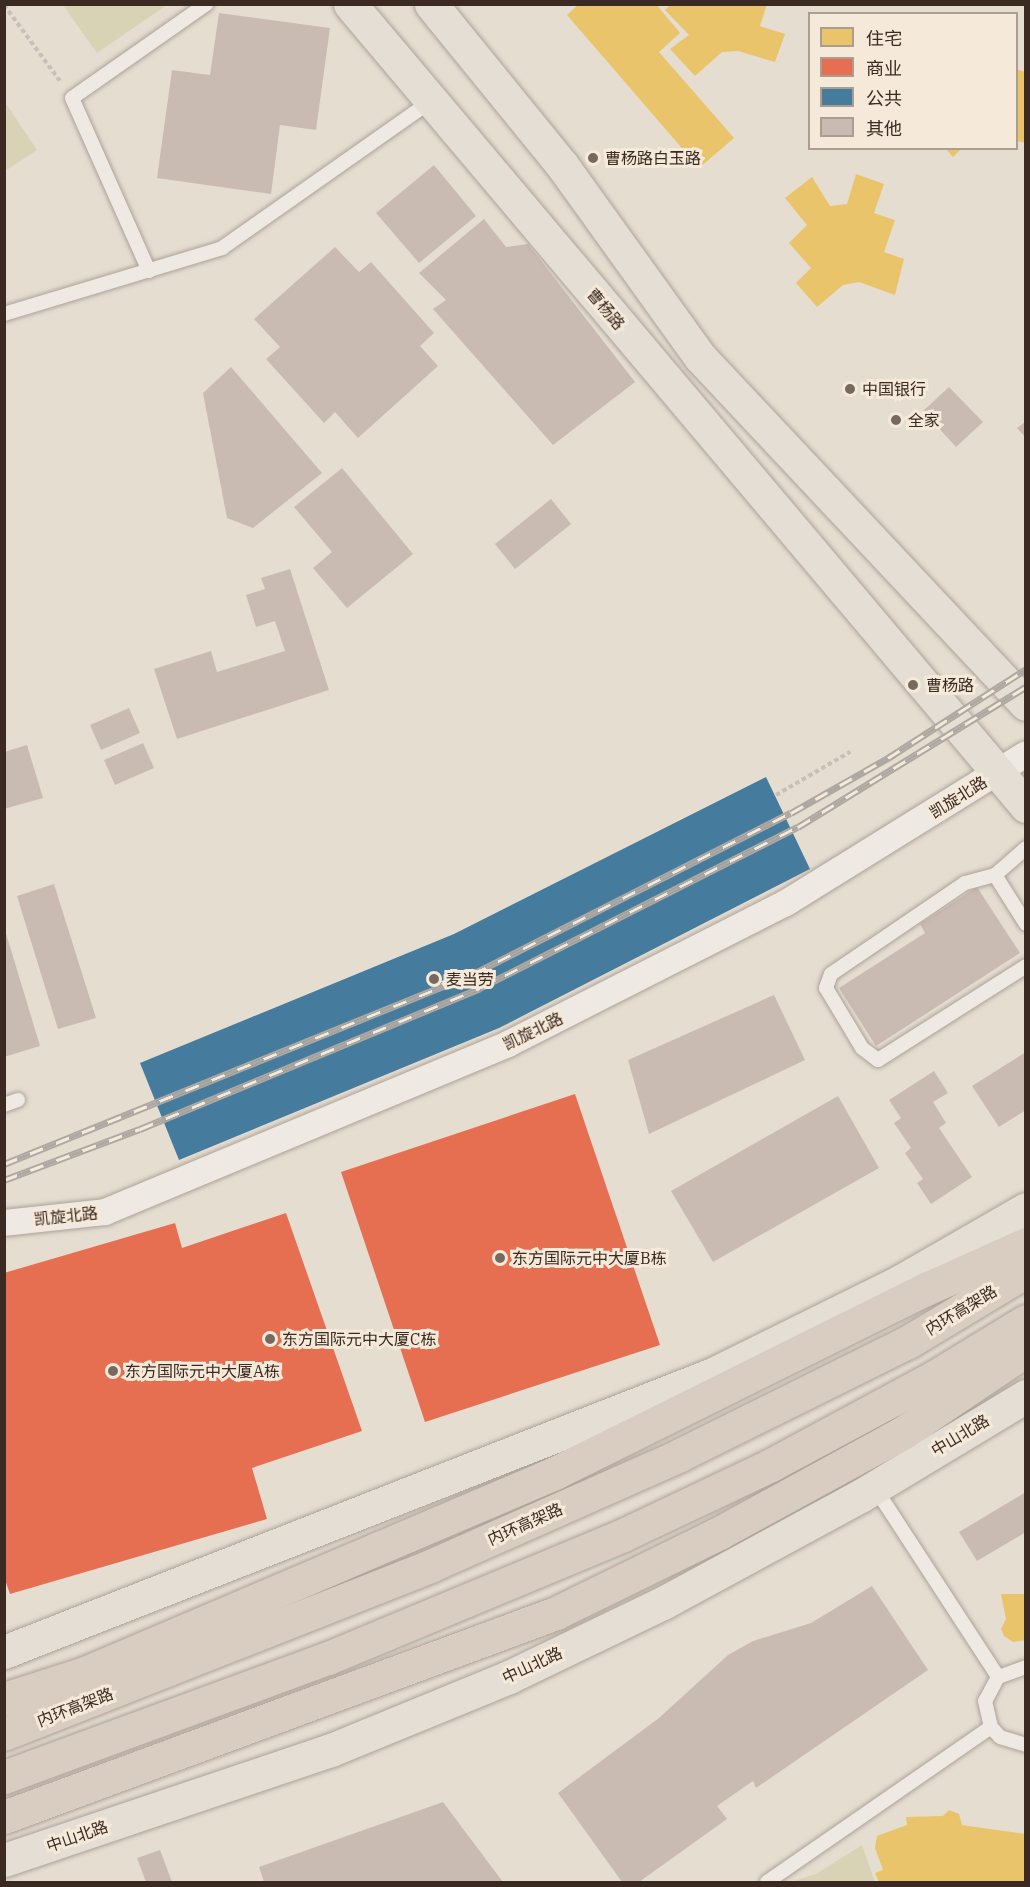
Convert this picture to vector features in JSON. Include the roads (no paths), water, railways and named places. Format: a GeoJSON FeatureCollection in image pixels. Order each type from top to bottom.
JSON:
{"type":"FeatureCollection","features":[{"type":"Feature","properties":{"kind":"highway"},"geometry":{"type":"LineString","coordinates":[[4,1699],[85,1673],[555,1473],[926,1289],[1026,1244]]}},
{"type":"Feature","properties":{"kind":"highway","name":"内环高架路"},"geometry":{"type":"LineString","coordinates":[[4,1734],[430,1566],[680,1455],[908,1342],[1026,1271]]}},
{"type":"Feature","properties":{"kind":"highway"},"geometry":{"type":"LineString","coordinates":[[4,1777],[328,1658],[623,1535],[771,1465],[931,1379],[1026,1321]]}},
{"type":"Feature","properties":{"kind":"highway"},"geometry":{"type":"LineString","coordinates":[[8,1816],[556,1612],[719,1533],[904,1432],[1026,1350]]}},
{"type":"Feature","properties":{"kind":"main road","name":"曹杨路"},"geometry":{"type":"LineString","coordinates":[[350,4],[1026,806]]}},
{"type":"Feature","properties":{"kind":"main road"},"geometry":{"type":"LineString","coordinates":[[431,4],[562,165],[700,357],[1026,704]]}},
{"type":"Feature","properties":{"kind":"main road"},"geometry":{"type":"LineString","coordinates":[[4,1652],[713,1374],[899,1282],[1026,1209]]}},
{"type":"Feature","properties":{"kind":"main road","name":"中山北路"},"geometry":{"type":"LineString","coordinates":[[4,1860],[331,1750],[509,1677],[663,1603],[874,1487],[1026,1396]]}},
{"type":"Feature","properties":{"kind":"street","name":"凯旋北路"},"geometry":{"type":"LineString","coordinates":[[4,1223],[105,1212],[508,1044],[786,903],[1026,754]]}},
{"type":"Feature","properties":{"kind":"lane"},"geometry":{"type":"LineString","coordinates":[[149,271],[72,98],[206,4]]}},
{"type":"Feature","properties":{"kind":"lane"},"geometry":{"type":"LineString","coordinates":[[4,314],[222,248],[431,102]]}},
{"type":"Feature","properties":{"kind":"lane"},"geometry":{"type":"LineString","coordinates":[[1026,848],[995,875],[965,883],[831,974],[826,988],[862,1048],[878,1060],[1026,966]]}},
{"type":"Feature","properties":{"kind":"lane"},"geometry":{"type":"LineString","coordinates":[[995,875],[1026,924]]}},
{"type":"Feature","properties":{"kind":"lane"},"geometry":{"type":"LineString","coordinates":[[874,1487],[998,1677]]}},
{"type":"Feature","properties":{"kind":"lane"},"geometry":{"type":"LineString","coordinates":[[1026,1667],[998,1677],[985,1701],[991,1727],[1011,1743],[1026,1745]]}},
{"type":"Feature","properties":{"kind":"lane"},"geometry":{"type":"LineString","coordinates":[[767,1882],[991,1727]]}},
{"type":"Feature","properties":{"kind":"railway"},"geometry":{"type":"LineString","coordinates":[[4,1164],[473,974],[791,813],[888,758],[1026,669]]}},
{"type":"Feature","properties":{"kind":"railway"},"geometry":{"type":"LineString","coordinates":[[4,1180],[140,1129],[480,988],[798,827],[1026,687]]}},
{"type":"Feature","properties":{"kind":"place","name":"曹杨路白玉路"},"geometry":{"type":"Point","coordinates":[593,158]}},
{"type":"Feature","properties":{"kind":"place","name":"中国银行"},"geometry":{"type":"Point","coordinates":[850,389]}},
{"type":"Feature","properties":{"kind":"place","name":"全家"},"geometry":{"type":"Point","coordinates":[896,420]}},
{"type":"Feature","properties":{"kind":"place","name":"曹杨路"},"geometry":{"type":"Point","coordinates":[913,685]}},
{"type":"Feature","properties":{"kind":"place","name":"麦当劳"},"geometry":{"type":"Point","coordinates":[434,979]}},
{"type":"Feature","properties":{"kind":"place","name":"东方国际元中大厦B栋"},"geometry":{"type":"Point","coordinates":[500,1258]}},
{"type":"Feature","properties":{"kind":"place","name":"东方国际元中大厦C栋"},"geometry":{"type":"Point","coordinates":[270,1339]}},
{"type":"Feature","properties":{"kind":"place","name":"东方国际元中大厦A栋"},"geometry":{"type":"Point","coordinates":[113,1371]}}]}
